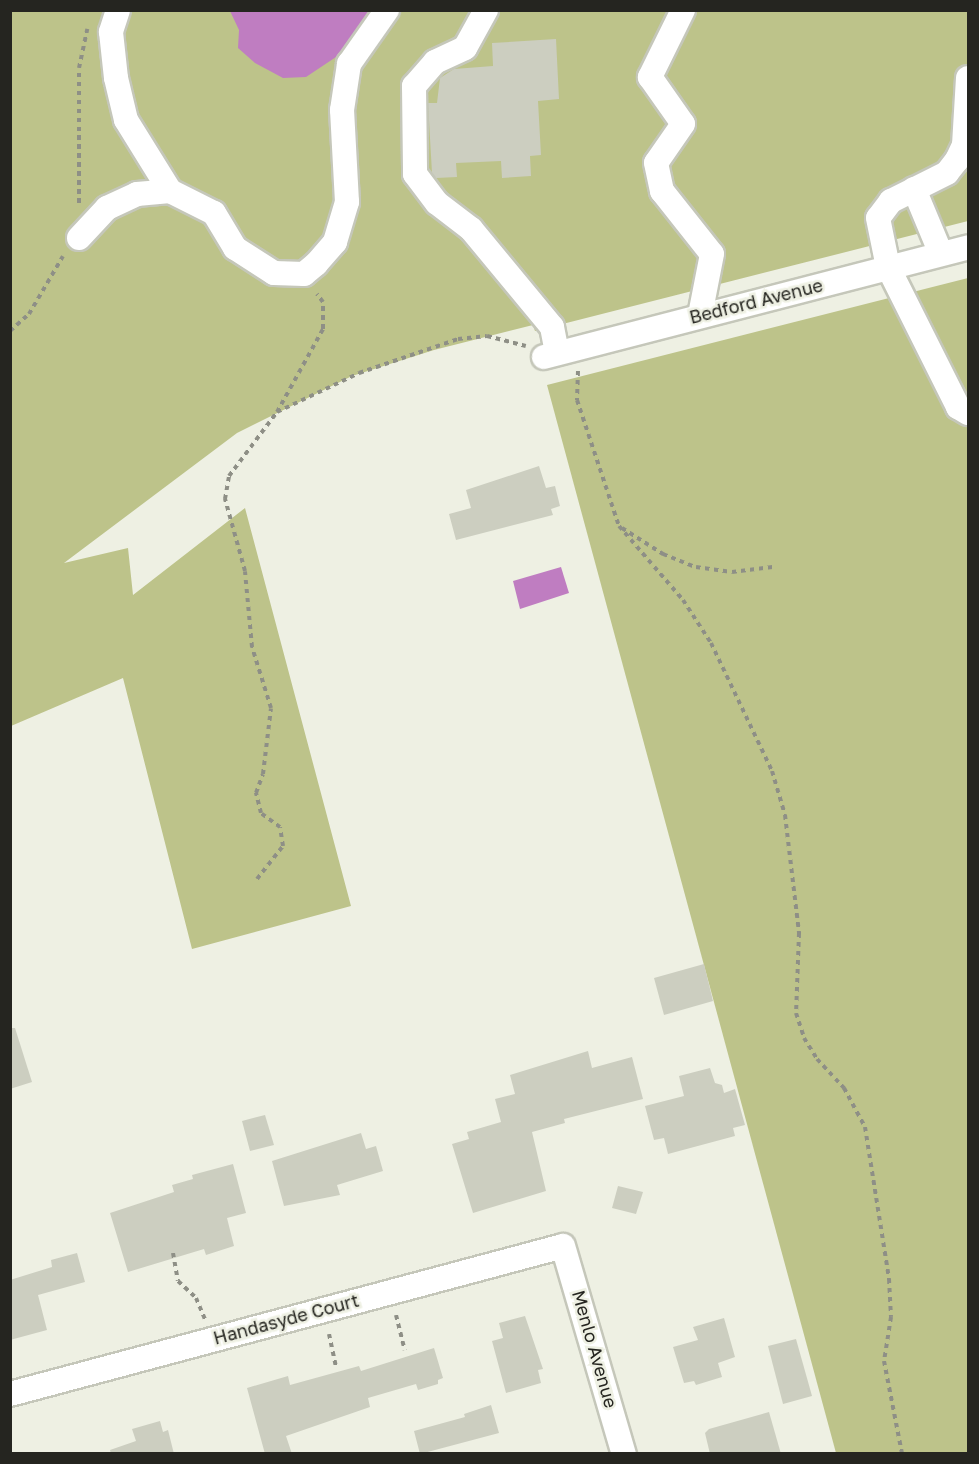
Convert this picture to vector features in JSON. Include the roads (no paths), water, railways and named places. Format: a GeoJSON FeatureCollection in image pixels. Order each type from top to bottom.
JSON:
{"type":"FeatureCollection","features":[{"type":"Feature","properties":{"kind":"street"},"geometry":{"type":"LineString","coordinates":[[118,10],[111,32],[116,78],[126,120],[170,191],[214,213],[235,248],[274,273],[303,273],[334,242],[347,202],[342,110],[349,64],[387,10]]}},
{"type":"Feature","properties":{"kind":"street","name":"Bedford Avenue"},"geometry":{"type":"LineString","coordinates":[[486,10],[465,48],[435,62],[414,86],[415,174],[437,203],[471,229],[552,327],[551,355],[969,247]]}},
{"type":"Feature","properties":{"kind":"street"},"geometry":{"type":"LineString","coordinates":[[683,10],[650,77],[683,124],[656,163],[662,191],[712,254],[700,315]]}},
{"type":"Feature","properties":{"kind":"street"},"geometry":{"type":"LineString","coordinates":[[969,78],[964,145],[957,160],[947,173],[891,201],[878,218],[888,267],[958,407],[969,413]]}},
{"type":"Feature","properties":{"kind":"street"},"geometry":{"type":"LineString","coordinates":[[914,189],[940,254]]}},
{"type":"Feature","properties":{"kind":"street"},"geometry":{"type":"LineString","coordinates":[[79,238],[107,208],[137,194],[170,191]]}},
{"type":"Feature","properties":{"kind":"street","name":"Handasyde Court"},"geometry":{"type":"LineString","coordinates":[[10,1394],[563,1246]]}},
{"type":"Feature","properties":{"kind":"street","name":"Menlo Avenue"},"geometry":{"type":"LineString","coordinates":[[563,1246],[624,1454]]}}]}
